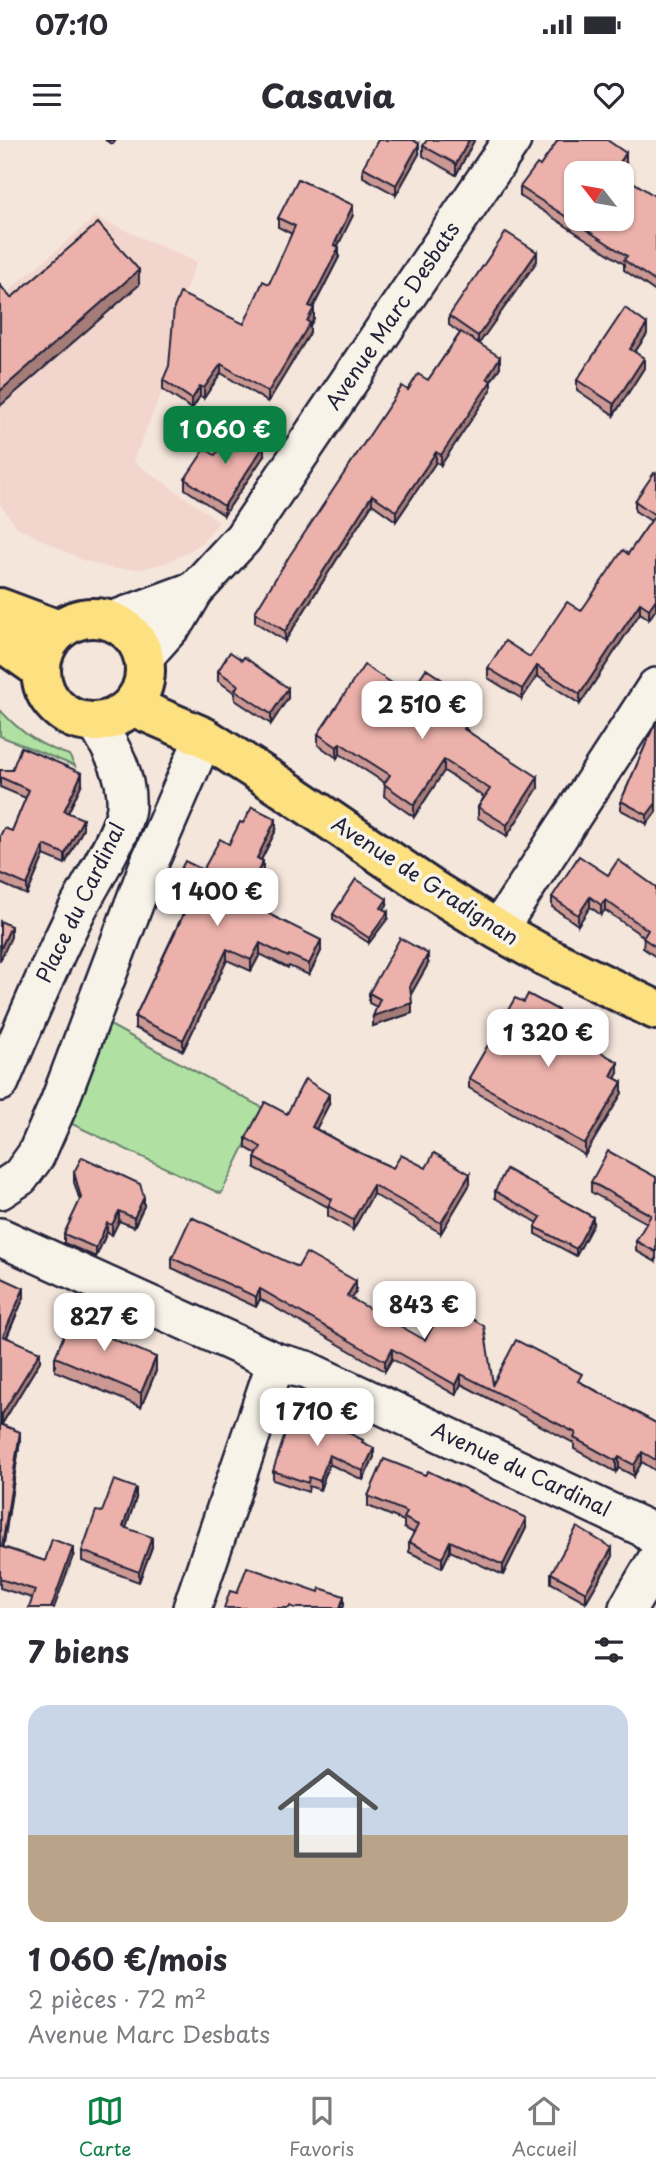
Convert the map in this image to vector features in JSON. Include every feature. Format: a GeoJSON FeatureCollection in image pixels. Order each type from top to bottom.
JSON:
{"type":"FeatureCollection","features":[{"type":"Feature","properties":{"kind":"main road"},"geometry":{"type":"LineString","coordinates":[[0,608],[59,630]]}},
{"type":"Feature","properties":{"kind":"main road"},"geometry":{"type":"LineString","coordinates":[[84,619],[111,621],[132,635],[127,697],[82,722],[68,717],[47,697],[40,669],[43,654],[49,641],[59,630],[71,623],[84,619]]}},
{"type":"Feature","properties":{"kind":"main road"},"geometry":{"type":"LineString","coordinates":[[0,641],[40,669]]}},
{"type":"Feature","properties":{"kind":"main road","name":"Avenue de Gradignan"},"geometry":{"type":"LineString","coordinates":[[127,697],[174,707],[204,737],[433,890],[545,956],[656,1010]]}},
{"type":"Feature","properties":{"kind":"street","name":"Avenue Marc Desbats"},"geometry":{"type":"LineString","coordinates":[[127,697],[195,590],[243,538],[270,501],[512,140]]}},
{"type":"Feature","properties":{"kind":"street","name":"Avenue Marc Desbats"},"geometry":{"type":"LineString","coordinates":[[111,621],[195,590]]}},
{"type":"Feature","properties":{"kind":"street"},"geometry":{"type":"LineString","coordinates":[[498,930],[656,687]]}},
{"type":"Feature","properties":{"kind":"street","name":"Place du Cardinal"},"geometry":{"type":"LineString","coordinates":[[127,697],[151,785],[151,859]]}},
{"type":"Feature","properties":{"kind":"street","name":"Place du Cardinal"},"geometry":{"type":"LineString","coordinates":[[0,1083],[34,1000],[126,811],[126,791],[114,752],[127,697]]}},
{"type":"Feature","properties":{"kind":"street","name":"Place du Cardinal"},"geometry":{"type":"LineString","coordinates":[[0,1190],[20,1177],[36,1155],[59,1103],[151,859],[204,737]]}},
{"type":"Feature","properties":{"kind":"street","name":"Avenue du Cardinal"},"geometry":{"type":"LineString","coordinates":[[0,1237],[276,1362],[306,1370],[633,1522],[656,1538]]}},
{"type":"Feature","properties":{"kind":"street"},"geometry":{"type":"LineString","coordinates":[[192,1608],[276,1362]]}},
{"type":"Feature","properties":{"kind":"street"},"geometry":{"type":"LineString","coordinates":[[628,1608],[656,1561]]}},
{"type":"Feature","properties":{"kind":"shaded area"},"geometry":{"type":"Polygon","coordinates":[[[95,217],[197,262],[174,317],[169,375],[133,461],[219,521],[204,541],[187,553],[165,563],[141,569],[113,569],[82,560],[17,527],[0,504],[0,298],[95,217]]]}},
{"type":"Feature","properties":{"kind":"green space"},"geometry":{"type":"Polygon","coordinates":[[[0,710],[31,737],[69,755],[75,766],[0,736],[0,710]]]}},
{"type":"Feature","properties":{"kind":"green space"},"geometry":{"type":"Polygon","coordinates":[[[110,1025],[263,1108],[221,1194],[72,1124],[110,1025]]]}},
{"type":"Feature","properties":{"kind":"building"},"geometry":{"type":"Polygon","coordinates":[[[378,140],[413,140],[419,144],[396,185],[363,167],[378,140]]]}},
{"type":"Feature","properties":{"kind":"building"},"geometry":{"type":"Polygon","coordinates":[[[427,140],[469,140],[456,164],[423,146],[427,140]]]}},
{"type":"Feature","properties":{"kind":"building"},"geometry":{"type":"Polygon","coordinates":[[[558,140],[607,140],[626,153],[621,161],[564,161],[564,215],[520,187],[537,164],[540,166],[558,140]]]}},
{"type":"Feature","properties":{"kind":"building"},"geometry":{"type":"Polygon","coordinates":[[[298,179],[353,205],[334,245],[339,247],[309,306],[314,308],[307,321],[310,323],[268,392],[221,364],[204,388],[200,386],[192,399],[163,380],[169,366],[174,308],[180,293],[244,324],[263,281],[269,284],[295,226],[278,218],[298,179]]]}},
{"type":"Feature","properties":{"kind":"building"},"geometry":{"type":"Polygon","coordinates":[[[634,183],[656,197],[656,282],[624,260],[627,256],[588,231],[634,231],[634,183]]]}},
{"type":"Feature","properties":{"kind":"building"},"geometry":{"type":"Polygon","coordinates":[[[98,223],[139,270],[0,391],[0,285],[11,298],[98,223]]]}},
{"type":"Feature","properties":{"kind":"building"},"geometry":{"type":"Polygon","coordinates":[[[506,232],[537,252],[478,336],[449,316],[506,232]]]}},
{"type":"Feature","properties":{"kind":"building"},"geometry":{"type":"Polygon","coordinates":[[[625,308],[647,324],[630,349],[644,358],[614,404],[577,380],[625,308]]]}},
{"type":"Feature","properties":{"kind":"building"},"geometry":{"type":"Polygon","coordinates":[[[461,332],[500,357],[487,378],[491,381],[441,455],[436,452],[396,511],[372,495],[285,631],[255,612],[402,386],[408,390],[418,374],[428,380],[461,332]]]}},
{"type":"Feature","properties":{"kind":"building"},"geometry":{"type":"Polygon","coordinates":[[[235,427],[264,446],[224,506],[185,479],[205,449],[215,455],[235,427]]]}},
{"type":"Feature","properties":{"kind":"building"},"geometry":{"type":"Polygon","coordinates":[[[654,473],[656,474],[656,599],[649,609],[640,603],[580,694],[537,666],[522,689],[488,668],[505,641],[530,657],[567,602],[581,611],[623,550],[628,554],[655,515],[635,501],[654,473]]]}},
{"type":"Feature","properties":{"kind":"building"},"geometry":{"type":"Polygon","coordinates":[[[230,652],[242,660],[244,657],[288,688],[271,714],[235,690],[238,685],[218,671],[230,652]]]}},
{"type":"Feature","properties":{"kind":"building"},"geometry":{"type":"Polygon","coordinates":[[[364,665],[409,694],[426,669],[450,685],[445,693],[449,696],[443,706],[468,723],[464,729],[538,777],[507,825],[478,807],[490,789],[444,760],[414,805],[384,784],[390,775],[340,743],[337,747],[318,734],[364,665]]]}},
{"type":"Feature","properties":{"kind":"building"},"geometry":{"type":"Polygon","coordinates":[[[656,721],[656,803],[647,815],[621,801],[656,721]]]}},
{"type":"Feature","properties":{"kind":"building"},"geometry":{"type":"Polygon","coordinates":[[[21,747],[82,773],[64,811],[83,819],[65,854],[44,845],[27,885],[0,873],[0,836],[4,828],[12,831],[29,790],[0,777],[0,770],[12,770],[21,747]]]}},
{"type":"Feature","properties":{"kind":"building"},"geometry":{"type":"Polygon","coordinates":[[[252,807],[276,819],[257,858],[263,861],[243,901],[321,940],[309,964],[260,943],[251,960],[227,949],[183,1040],[135,1017],[188,905],[167,895],[185,861],[203,870],[220,839],[229,844],[240,822],[243,823],[252,807]]]}},
{"type":"Feature","properties":{"kind":"building"},"geometry":{"type":"Polygon","coordinates":[[[579,856],[608,875],[618,860],[656,887],[656,947],[643,938],[648,930],[605,900],[601,905],[590,897],[578,915],[552,897],[579,856]]]}},
{"type":"Feature","properties":{"kind":"building"},"geometry":{"type":"Polygon","coordinates":[[[356,879],[387,899],[381,908],[388,912],[369,938],[333,914],[356,879]]]}},
{"type":"Feature","properties":{"kind":"building"},"geometry":{"type":"Polygon","coordinates":[[[0,921],[11,926],[0,950],[0,921]]]}},
{"type":"Feature","properties":{"kind":"building"},"geometry":{"type":"Polygon","coordinates":[[[400,938],[428,954],[410,986],[412,1003],[373,1016],[380,999],[369,993],[400,938]]]}},
{"type":"Feature","properties":{"kind":"building"},"geometry":{"type":"Polygon","coordinates":[[[528,994],[558,1010],[554,1017],[592,1037],[588,1045],[618,1062],[611,1076],[622,1082],[585,1144],[469,1078],[515,998],[524,1002],[528,994]]]}},
{"type":"Feature","properties":{"kind":"building"},"geometry":{"type":"Polygon","coordinates":[[[305,1079],[329,1094],[312,1127],[393,1168],[401,1155],[426,1168],[434,1153],[470,1174],[441,1223],[373,1185],[353,1220],[328,1206],[332,1199],[255,1158],[261,1147],[246,1138],[265,1102],[287,1114],[305,1079]]]}},
{"type":"Feature","properties":{"kind":"building"},"geometry":{"type":"Polygon","coordinates":[[[608,1151],[656,1177],[656,1252],[636,1241],[651,1215],[591,1182],[608,1151]]]}},
{"type":"Feature","properties":{"kind":"building"},"geometry":{"type":"Polygon","coordinates":[[[82,1157],[140,1184],[144,1197],[134,1218],[119,1211],[112,1225],[107,1223],[96,1248],[64,1234],[81,1198],[74,1172],[82,1157]]]}},
{"type":"Feature","properties":{"kind":"building"},"geometry":{"type":"Polygon","coordinates":[[[506,1169],[593,1217],[576,1249],[535,1227],[541,1217],[495,1191],[506,1169]]]}},
{"type":"Feature","properties":{"kind":"building"},"geometry":{"type":"Polygon","coordinates":[[[191,1217],[298,1267],[306,1253],[356,1281],[347,1296],[425,1340],[446,1304],[484,1326],[493,1384],[516,1340],[582,1374],[578,1381],[656,1423],[656,1460],[642,1452],[634,1465],[619,1457],[616,1461],[574,1438],[576,1433],[461,1374],[456,1385],[392,1349],[385,1361],[260,1289],[256,1297],[172,1258],[191,1217]]]}},
{"type":"Feature","properties":{"kind":"building"},"geometry":{"type":"Polygon","coordinates":[[[0,1277],[24,1288],[3,1336],[40,1352],[2,1414],[0,1413],[0,1277]]]}},
{"type":"Feature","properties":{"kind":"building"},"geometry":{"type":"Polygon","coordinates":[[[75,1308],[111,1324],[106,1336],[156,1357],[141,1393],[55,1357],[75,1308]]]}},
{"type":"Feature","properties":{"kind":"building"},"geometry":{"type":"Polygon","coordinates":[[[293,1410],[327,1422],[374,1448],[363,1471],[329,1455],[320,1481],[309,1477],[308,1483],[273,1471],[293,1410]]]}},
{"type":"Feature","properties":{"kind":"building"},"geometry":{"type":"Polygon","coordinates":[[[0,1424],[20,1432],[2,1547],[45,1561],[52,1539],[73,1547],[51,1608],[29,1608],[35,1590],[0,1579],[0,1424]]]}},
{"type":"Feature","properties":{"kind":"building"},"geometry":{"type":"Polygon","coordinates":[[[384,1459],[425,1475],[428,1471],[526,1518],[503,1565],[450,1541],[442,1558],[409,1542],[418,1525],[404,1518],[407,1512],[368,1496],[384,1459]]]}},
{"type":"Feature","properties":{"kind":"building"},"geometry":{"type":"Polygon","coordinates":[[[114,1480],[136,1488],[123,1527],[152,1537],[139,1572],[82,1551],[96,1511],[102,1512],[114,1480]]]}},
{"type":"Feature","properties":{"kind":"building"},"geometry":{"type":"Polygon","coordinates":[[[577,1527],[612,1548],[586,1592],[551,1573],[577,1527]]]}},
{"type":"Feature","properties":{"kind":"building"},"geometry":{"type":"Polygon","coordinates":[[[247,1567],[319,1592],[320,1588],[344,1596],[340,1608],[224,1608],[230,1591],[237,1593],[247,1567]]]}}]}
